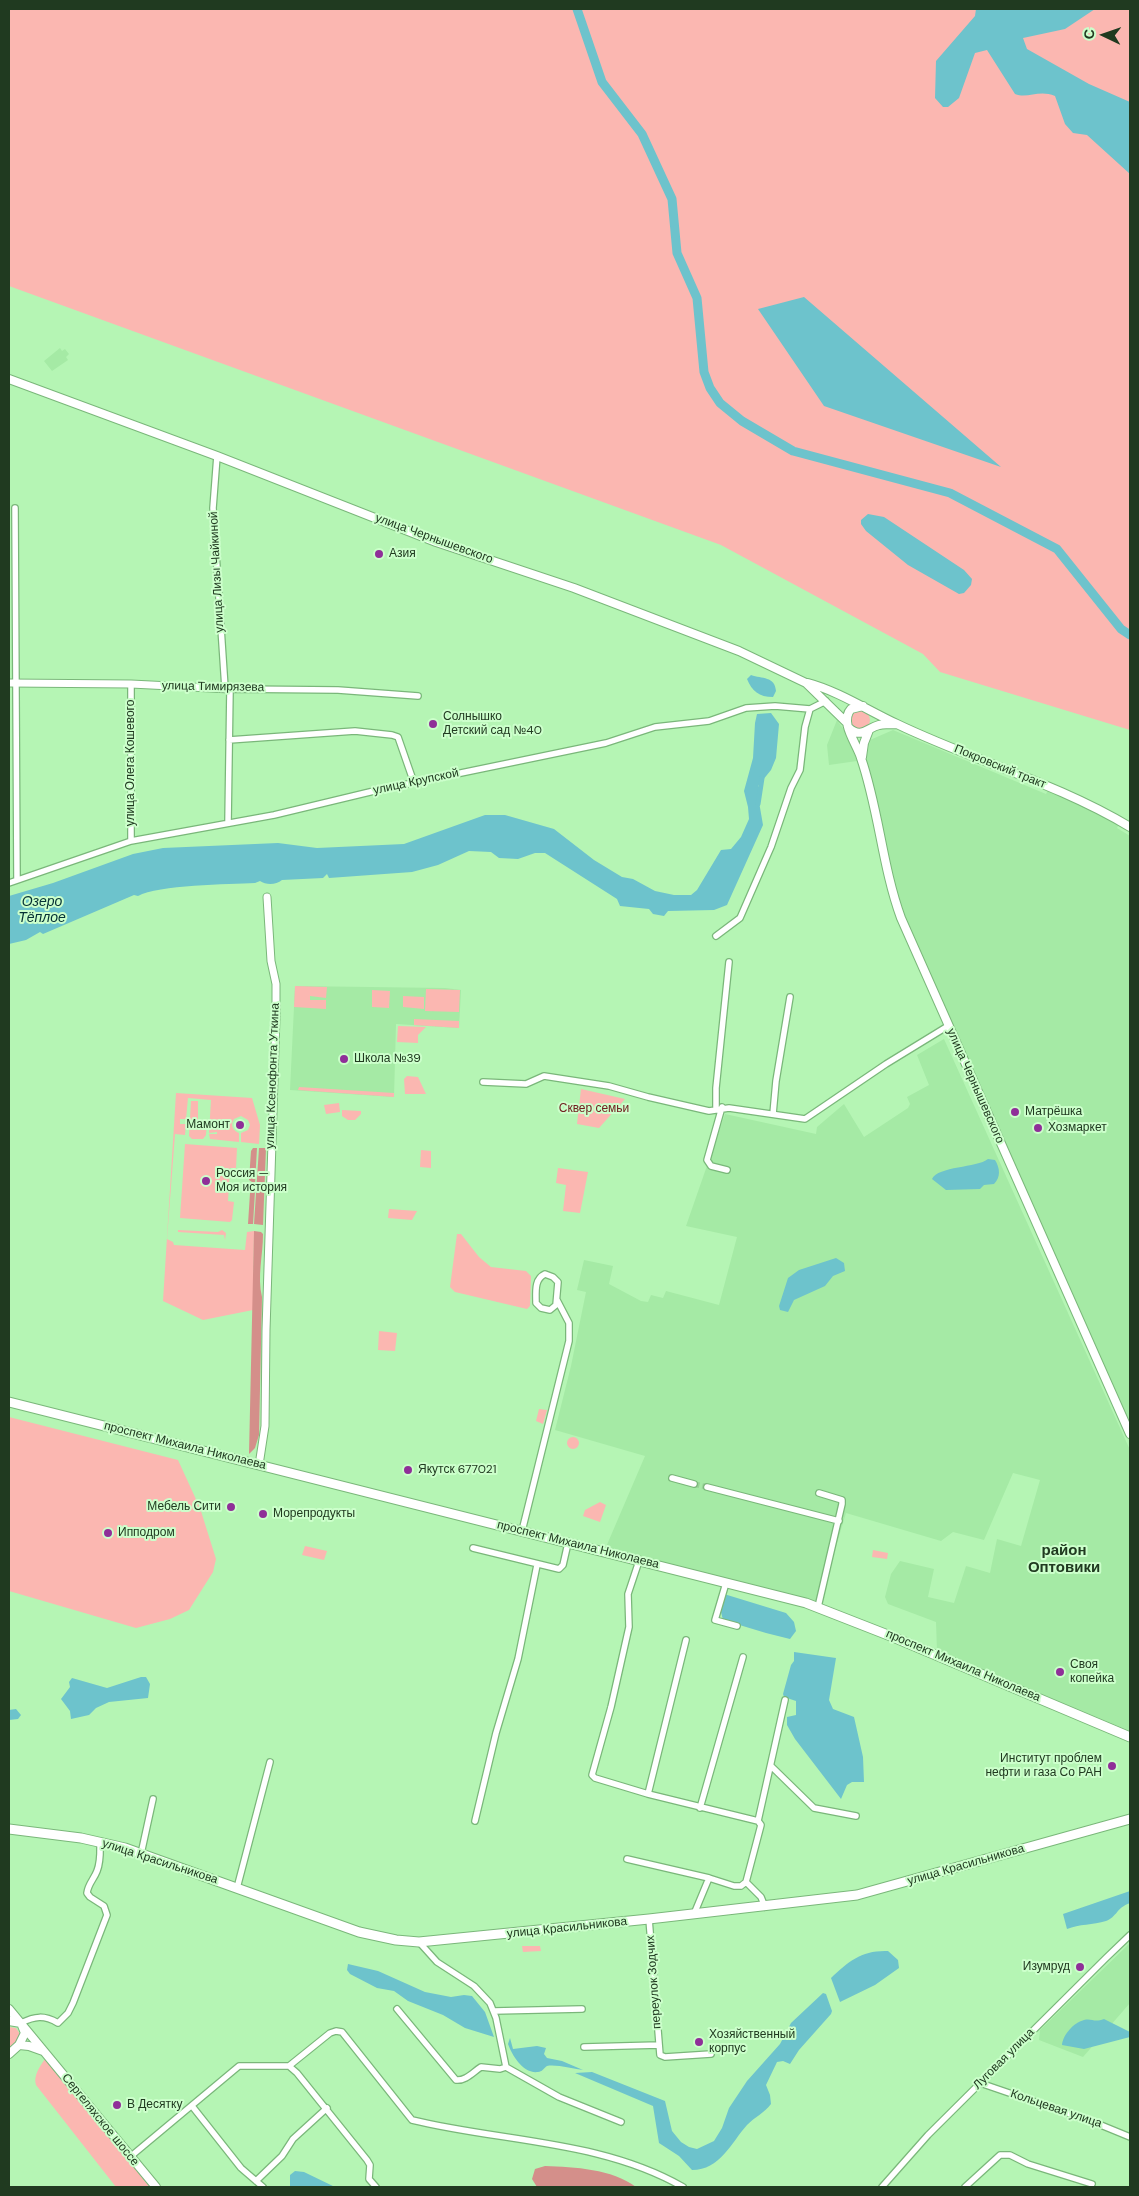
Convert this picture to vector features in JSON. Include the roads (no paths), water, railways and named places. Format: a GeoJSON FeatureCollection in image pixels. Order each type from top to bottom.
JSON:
{"type":"FeatureCollection","features":[{"type":"Feature","properties":{"kind":"main road","name":"улица Чернышевского"},"geometry":{"type":"LineString","coordinates":[[9,379],[217,456],[436,542],[574,588],[739,651],[806,683],[826,701],[847,725],[862,759],[894,898],[948,1026],[1130,1434]]}},
{"type":"Feature","properties":{"kind":"main road","name":"Покровский тракт"},"geometry":{"type":"LineString","coordinates":[[806,683],[866,708],[896,724],[1060,791],[1130,827]]}},
{"type":"Feature","properties":{"kind":"main road"},"geometry":{"type":"LineString","coordinates":[[862,759],[864,744],[870,728],[873,717],[866,708],[857,706],[850,709],[846,715],[847,725],[854,732],[861,733],[870,728],[896,724]]}},
{"type":"Feature","properties":{"kind":"main road","name":"проспект Михаила Николаева"},"geometry":{"type":"LineString","coordinates":[[9,1402],[818,1607],[1130,1737]]}},
{"type":"Feature","properties":{"kind":"main road","name":"улица Красильникова"},"geometry":{"type":"LineString","coordinates":[[9,1828],[100,1842],[141,1854],[359,1932],[396,1940],[419,1942],[765,1907],[863,1894],[1130,1819]]}},
{"type":"Feature","properties":{"kind":"main road","name":"Сергеляхское шоссе"},"geometry":{"type":"LineString","coordinates":[[9,2009],[156,2187]]}},
{"type":"Feature","properties":{"kind":"main road"},"geometry":{"type":"LineString","coordinates":[[9,2022],[21,2023],[25,2033],[19,2045],[9,2054]]}},
{"type":"Feature","properties":{"kind":"main road"},"geometry":{"type":"LineString","coordinates":[[19,2045],[29,2046],[45,2052]]}},
{"type":"Feature","properties":{"kind":"street","name":"улица Лизы Чайкиной"},"geometry":{"type":"LineString","coordinates":[[217,456],[214,517],[227,688],[229,740],[228,823]]}},
{"type":"Feature","properties":{"kind":"street"},"geometry":{"type":"LineString","coordinates":[[15,508],[17,880]]}},
{"type":"Feature","properties":{"kind":"street","name":"улица Тимирязева"},"geometry":{"type":"LineString","coordinates":[[9,683],[131,684],[338,690],[418,696]]}},
{"type":"Feature","properties":{"kind":"street","name":"улица Олега Кошевого"},"geometry":{"type":"LineString","coordinates":[[131,684],[131,841]]}},
{"type":"Feature","properties":{"kind":"street"},"geometry":{"type":"LineString","coordinates":[[716,936],[740,918],[771,847],[791,788],[800,770],[810,709],[826,701]]}},
{"type":"Feature","properties":{"kind":"street","name":"улица Крупской"},"geometry":{"type":"LineString","coordinates":[[9,883],[131,841],[274,815],[414,783],[606,743],[655,727],[708,721],[746,708],[775,706],[810,709]]}},
{"type":"Feature","properties":{"kind":"street"},"geometry":{"type":"LineString","coordinates":[[229,740],[355,731],[392,735],[398,737],[402,744],[414,783]]}},
{"type":"Feature","properties":{"kind":"street","name":"улица Ксенофонта Уткина"},"geometry":{"type":"LineString","coordinates":[[259,1465],[265,1426],[266,1330],[276,1011],[276,984],[271,961],[267,897]]}},
{"type":"Feature","properties":{"kind":"street"},"geometry":{"type":"LineString","coordinates":[[727,1170],[711,1166],[707,1160],[719,1109],[716,1088],[729,962]]}},
{"type":"Feature","properties":{"kind":"street"},"geometry":{"type":"LineString","coordinates":[[773,1114],[776,1081],[790,997]]}},
{"type":"Feature","properties":{"kind":"street"},"geometry":{"type":"LineString","coordinates":[[483,1082],[526,1084],[544,1076],[609,1086],[709,1111],[719,1109],[805,1119],[886,1064],[948,1026]]}},
{"type":"Feature","properties":{"kind":"street"},"geometry":{"type":"LineString","coordinates":[[550,1310],[554,1308],[557,1300],[559,1288],[557,1279],[550,1275],[542,1275],[537,1282],[536,1303],[541,1308],[559,1313],[567,1320]]}},
{"type":"Feature","properties":{"kind":"street"},"geometry":{"type":"LineString","coordinates":[[522,1531],[569,1341],[570,1329],[557,1300]]}},
{"type":"Feature","properties":{"kind":"street"},"geometry":{"type":"LineString","coordinates":[[672,1478],[694,1484]]}},
{"type":"Feature","properties":{"kind":"street"},"geometry":{"type":"LineString","coordinates":[[707,1487],[839,1521]]}},
{"type":"Feature","properties":{"kind":"street"},"geometry":{"type":"LineString","coordinates":[[818,1607],[839,1521],[842,1500],[819,1493]]}},
{"type":"Feature","properties":{"kind":"street"},"geometry":{"type":"LineString","coordinates":[[473,1548],[559,1569],[563,1566],[568,1543]]}},
{"type":"Feature","properties":{"kind":"street"},"geometry":{"type":"LineString","coordinates":[[639,1561],[628,1594],[629,1627],[611,1707],[592,1775],[595,1778],[648,1794],[758,1821]]}},
{"type":"Feature","properties":{"kind":"street"},"geometry":{"type":"LineString","coordinates":[[475,1821],[496,1733],[518,1659],[537,1565]]}},
{"type":"Feature","properties":{"kind":"street"},"geometry":{"type":"LineString","coordinates":[[726,1583],[715,1620],[737,1626]]}},
{"type":"Feature","properties":{"kind":"street"},"geometry":{"type":"LineString","coordinates":[[648,1794],[686,1640]]}},
{"type":"Feature","properties":{"kind":"street"},"geometry":{"type":"LineString","coordinates":[[700,1808],[743,1656]]}},
{"type":"Feature","properties":{"kind":"street"},"geometry":{"type":"LineString","coordinates":[[627,1859],[710,1878],[734,1886],[741,1886],[746,1882],[761,1829],[758,1821],[784,1700]]}},
{"type":"Feature","properties":{"kind":"street"},"geometry":{"type":"LineString","coordinates":[[237,1888],[270,1762]]}},
{"type":"Feature","properties":{"kind":"street"},"geometry":{"type":"LineString","coordinates":[[771,1766],[814,1808],[856,1816]]}},
{"type":"Feature","properties":{"kind":"street"},"geometry":{"type":"LineString","coordinates":[[141,1854],[154,1799]]}},
{"type":"Feature","properties":{"kind":"street"},"geometry":{"type":"LineString","coordinates":[[21,2023],[43,2016],[58,2023],[68,2013],[73,2004],[107,1915],[104,1906],[87,1893],[101,1858],[100,1842]]}},
{"type":"Feature","properties":{"kind":"street"},"geometry":{"type":"LineString","coordinates":[[694,1914],[710,1878]]}},
{"type":"Feature","properties":{"kind":"street"},"geometry":{"type":"LineString","coordinates":[[746,1882],[762,1897],[765,1907]]}},
{"type":"Feature","properties":{"kind":"street","name":"переулок Зодчих"},"geometry":{"type":"LineString","coordinates":[[649,1919],[658,2045],[661,2057],[711,2054]]}},
{"type":"Feature","properties":{"kind":"street","name":"Луговая улица"},"geometry":{"type":"LineString","coordinates":[[882,2187],[910,2154],[980,2083],[1130,1936]]}},
{"type":"Feature","properties":{"kind":"street"},"geometry":{"type":"LineString","coordinates":[[419,1942],[437,1962],[480,1992],[494,2011],[506,2067]]}},
{"type":"Feature","properties":{"kind":"street"},"geometry":{"type":"LineString","coordinates":[[397,2009],[456,2080],[466,2078],[481,2067],[500,2069],[506,2067],[559,2097],[621,2122]]}},
{"type":"Feature","properties":{"kind":"street"},"geometry":{"type":"LineString","coordinates":[[494,2011],[582,2009]]}},
{"type":"Feature","properties":{"kind":"street"},"geometry":{"type":"LineString","coordinates":[[130,2156],[239,2066],[289,2066],[330,2033],[336,2031],[342,2032],[412,2120],[562,2146],[630,2163],[658,2174],[683,2187]]}},
{"type":"Feature","properties":{"kind":"street","name":"переулок Зодчих"},"geometry":{"type":"LineString","coordinates":[[584,2047],[658,2045]]}},
{"type":"Feature","properties":{"kind":"street"},"geometry":{"type":"LineString","coordinates":[[289,2066],[327,2108],[368,2160],[370,2165],[369,2180],[376,2187]]}},
{"type":"Feature","properties":{"kind":"street","name":"Кольцевая улица"},"geometry":{"type":"LineString","coordinates":[[980,2083],[1091,2121],[1130,2137]]}},
{"type":"Feature","properties":{"kind":"street"},"geometry":{"type":"LineString","coordinates":[[192,2106],[240,2168],[263,2187]]}},
{"type":"Feature","properties":{"kind":"street"},"geometry":{"type":"LineString","coordinates":[[256,2181],[282,2156],[292,2139],[327,2108]]}},
{"type":"Feature","properties":{"kind":"street"},"geometry":{"type":"LineString","coordinates":[[965,2187],[1000,2154],[1005,2154],[1028,2164],[1092,2184]]}},
{"type":"Feature","properties":{"kind":"water"},"geometry":{"type":"Polygon","coordinates":[[[976,9],[1095,9],[1065,29],[1023,38],[1027,49],[1089,84],[1130,102],[1130,174],[1087,135],[1073,133],[1065,124],[1055,96],[1044,93],[1015,94],[987,50],[975,53],[959,98],[948,107],[943,107],[935,98],[936,61],[975,16],[976,9]]]}},
{"type":"Feature","properties":{"kind":"water"},"geometry":{"type":"Polygon","coordinates":[[[804,297],[1001,467],[824,406],[758,309],[804,297]]]}},
{"type":"Feature","properties":{"kind":"water"},"geometry":{"type":"Polygon","coordinates":[[[868,514],[884,517],[964,570],[972,579],[971,585],[964,593],[959,594],[908,565],[866,531],[861,524],[861,520],[868,514]]]}},
{"type":"Feature","properties":{"kind":"water"},"geometry":{"type":"Polygon","coordinates":[[[751,675],[771,680],[776,691],[773,697],[764,696],[751,687],[747,679],[751,675]]]}},
{"type":"Feature","properties":{"kind":"water","name":"Озеро Тёплое"},"geometry":{"type":"Polygon","coordinates":[[[771,713],[779,724],[776,758],[771,770],[758,786],[763,825],[727,905],[714,910],[668,911],[664,916],[653,914],[649,909],[620,906],[617,899],[545,853],[535,853],[518,859],[499,858],[491,852],[469,851],[438,865],[412,872],[329,878],[327,874],[323,878],[282,880],[271,884],[260,881],[255,883],[161,889],[138,896],[134,895],[43,934],[40,932],[26,940],[9,944],[9,896],[53,883],[133,854],[163,848],[278,843],[317,848],[404,844],[485,815],[505,815],[554,829],[594,860],[622,877],[633,879],[655,891],[674,895],[691,895],[697,890],[721,850],[731,849],[741,837],[749,819],[744,791],[753,758],[755,723],[757,714],[771,713]]]}},
{"type":"Feature","properties":{"kind":"water"},"geometry":{"type":"Polygon","coordinates":[[[988,1159],[995,1160],[999,1169],[999,1175],[994,1184],[984,1185],[980,1189],[946,1190],[932,1179],[949,1169],[983,1162],[988,1159]]]}},
{"type":"Feature","properties":{"kind":"water"},"geometry":{"type":"Polygon","coordinates":[[[836,1258],[844,1263],[845,1271],[833,1276],[825,1286],[794,1300],[788,1312],[780,1310],[779,1306],[788,1278],[799,1270],[836,1258]]]}},
{"type":"Feature","properties":{"kind":"water"},"geometry":{"type":"Polygon","coordinates":[[[724,1594],[786,1613],[794,1622],[796,1631],[790,1639],[723,1620],[720,1608],[724,1594]]]}},
{"type":"Feature","properties":{"kind":"water"},"geometry":{"type":"Polygon","coordinates":[[[794,1652],[836,1658],[829,1700],[833,1709],[854,1717],[863,1757],[864,1782],[852,1782],[847,1785],[841,1799],[795,1739],[787,1725],[787,1717],[796,1715],[796,1701],[784,1697],[783,1694],[791,1665],[794,1661],[794,1652]]]}},
{"type":"Feature","properties":{"kind":"water"},"geometry":{"type":"Polygon","coordinates":[[[146,1677],[150,1684],[148,1698],[109,1702],[96,1708],[89,1715],[71,1719],[70,1711],[61,1699],[70,1687],[69,1682],[72,1678],[107,1688],[146,1677]]]}},
{"type":"Feature","properties":{"kind":"water"},"geometry":{"type":"Polygon","coordinates":[[[16,1709],[21,1715],[18,1719],[9,1720],[9,1710],[16,1709]]]}},
{"type":"Feature","properties":{"kind":"water"},"geometry":{"type":"Polygon","coordinates":[[[1130,1891],[1130,1903],[1122,1907],[1110,1919],[1067,1929],[1063,1914],[1130,1891]]]}},
{"type":"Feature","properties":{"kind":"water"},"geometry":{"type":"Polygon","coordinates":[[[888,1951],[898,1960],[899,1968],[875,1985],[840,2002],[831,1978],[856,1958],[871,1952],[888,1951]]]}},
{"type":"Feature","properties":{"kind":"water"},"geometry":{"type":"Polygon","coordinates":[[[348,1964],[378,1971],[425,1992],[451,1997],[472,1996],[485,2012],[494,2037],[465,2028],[443,2015],[408,2001],[394,1991],[377,1988],[350,1974],[347,1970],[348,1964]]]}},
{"type":"Feature","properties":{"kind":"water"},"geometry":{"type":"Polygon","coordinates":[[[823,1993],[826,1994],[832,2011],[831,2014],[799,2050],[790,2064],[783,2061],[777,2062],[766,2085],[771,2104],[747,2125],[717,2161],[702,2169],[692,2170],[679,2156],[659,2143],[653,2106],[575,2073],[592,2072],[665,2101],[672,2131],[681,2142],[697,2149],[714,2141],[722,2128],[729,2108],[747,2081],[780,2044],[791,2023],[823,1993]]]}},
{"type":"Feature","properties":{"kind":"water"},"geometry":{"type":"Polygon","coordinates":[[[1104,2019],[1130,2032],[1130,2037],[1084,2049],[1062,2045],[1066,2033],[1076,2024],[1084,2020],[1098,2021],[1104,2019]]]}},
{"type":"Feature","properties":{"kind":"water"},"geometry":{"type":"Polygon","coordinates":[[[510,2038],[513,2049],[537,2046],[546,2048],[544,2054],[547,2058],[562,2061],[583,2070],[547,2066],[539,2072],[528,2070],[519,2063],[512,2053],[508,2044],[510,2038]]]}},
{"type":"Feature","properties":{"kind":"water"},"geometry":{"type":"Polygon","coordinates":[[[295,2171],[304,2172],[335,2187],[290,2187],[290,2175],[295,2171]]]}},
{"type":"Feature","properties":{"kind":"waterway"},"geometry":{"type":"LineString","coordinates":[[577,9],[602,82],[642,134],[672,199],[677,253],[697,298],[704,372],[710,388],[720,403],[742,421],[793,451],[950,493],[1057,549],[1121,629],[1130,635]]}},
{"type":"Feature","properties":{"kind":"waterway"},"geometry":{"type":"LineString","coordinates":[[758,804],[762,778]]}},
{"type":"Feature","properties":{"kind":"tunnel"},"geometry":{"type":"LineString","coordinates":[[694,1484],[707,1487]]}},
{"type":"Feature","properties":{"kind":"place","name":"Азия"},"geometry":{"type":"Point","coordinates":[379,554]}},
{"type":"Feature","properties":{"kind":"place","name":"Солнышко Детский сад №40"},"geometry":{"type":"Point","coordinates":[433,724]}},
{"type":"Feature","properties":{"kind":"place","name":"Школа №39"},"geometry":{"type":"Point","coordinates":[344,1059]}},
{"type":"Feature","properties":{"kind":"place","name":"Матрёшка"},"geometry":{"type":"Point","coordinates":[1015,1112]}},
{"type":"Feature","properties":{"kind":"place","name":"Мамонт"},"geometry":{"type":"Point","coordinates":[240,1125]}},
{"type":"Feature","properties":{"kind":"place","name":"Хозмаркет"},"geometry":{"type":"Point","coordinates":[1038,1128]}},
{"type":"Feature","properties":{"kind":"place","name":"Россия — Моя история"},"geometry":{"type":"Point","coordinates":[206,1181]}},
{"type":"Feature","properties":{"kind":"place","name":"Якутск 677021"},"geometry":{"type":"Point","coordinates":[408,1470]}},
{"type":"Feature","properties":{"kind":"place","name":"Мебель Сити"},"geometry":{"type":"Point","coordinates":[231,1507]}},
{"type":"Feature","properties":{"kind":"place","name":"Морепродукты"},"geometry":{"type":"Point","coordinates":[263,1514]}},
{"type":"Feature","properties":{"kind":"place","name":"Ипподром"},"geometry":{"type":"Point","coordinates":[108,1533]}},
{"type":"Feature","properties":{"kind":"place","name":"Своя копейка"},"geometry":{"type":"Point","coordinates":[1060,1672]}},
{"type":"Feature","properties":{"kind":"place","name":"Институт проблем нефти и газа Со РАН"},"geometry":{"type":"Point","coordinates":[1112,1766]}},
{"type":"Feature","properties":{"kind":"place","name":"Изумруд"},"geometry":{"type":"Point","coordinates":[1080,1967]}},
{"type":"Feature","properties":{"kind":"place","name":"Хозяйственный корпус"},"geometry":{"type":"Point","coordinates":[699,2042]}},
{"type":"Feature","properties":{"kind":"place","name":"В Десятку"},"geometry":{"type":"Point","coordinates":[117,2105]}},
{"type":"Feature","properties":{"kind":"district","name":"район Оптовики"},"geometry":{"type":"Point","coordinates":[1064,1560]}},
{"type":"Feature","properties":{"kind":"park label","name":"Сквер семьи"},"geometry":{"type":"Point","coordinates":[594,1109]}}]}
